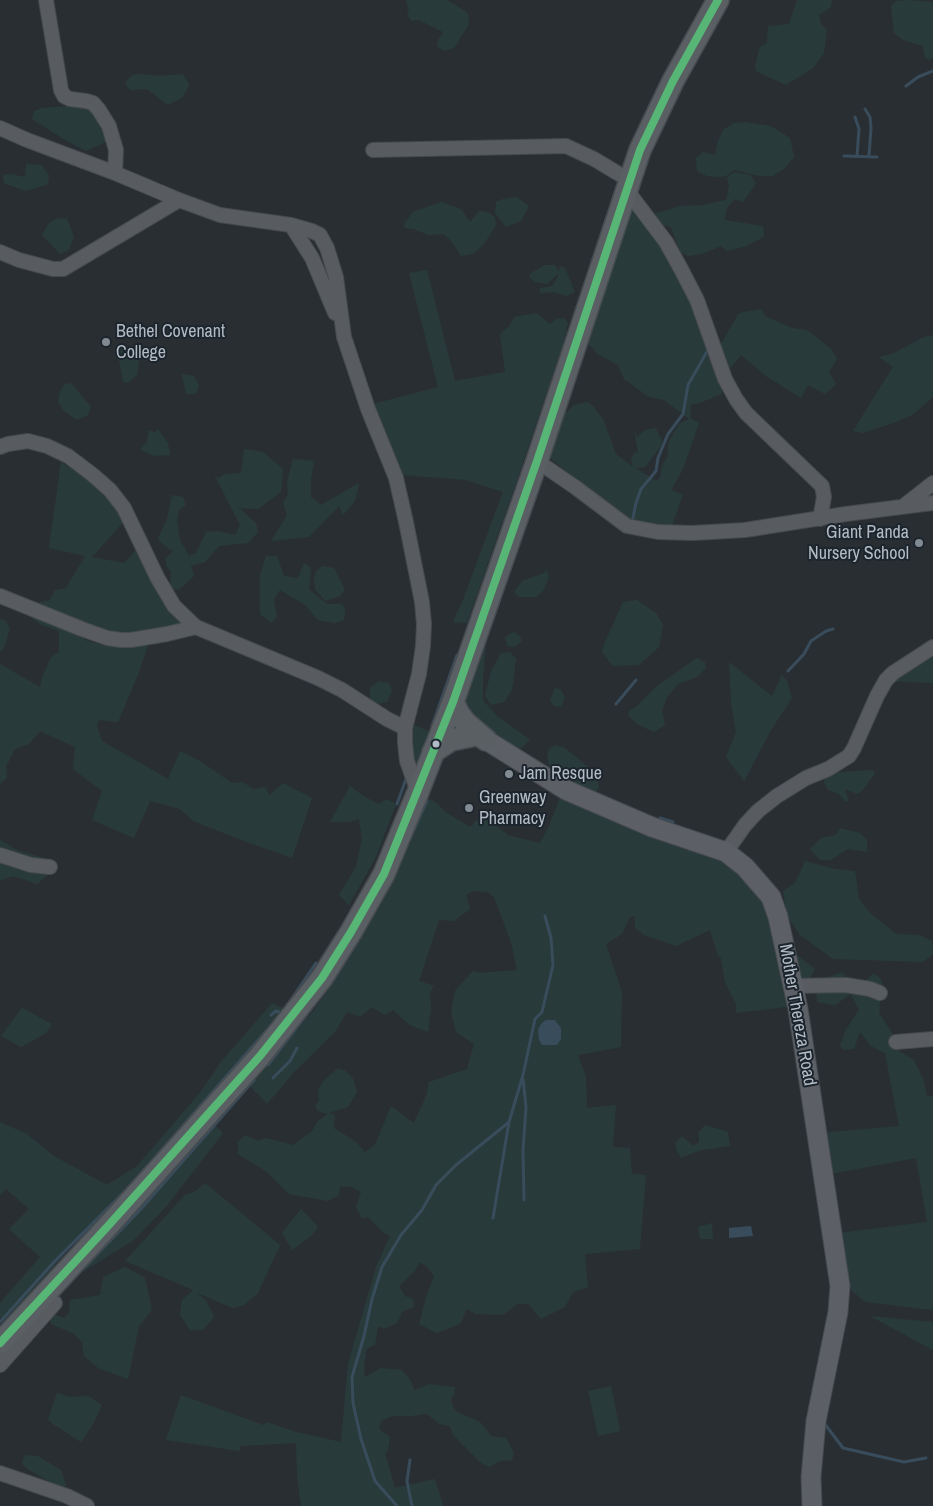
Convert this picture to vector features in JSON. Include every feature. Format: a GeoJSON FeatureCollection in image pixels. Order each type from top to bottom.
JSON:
{"type":"FeatureCollection","features":[{"type":"Feature","properties":{"kind":"main road"},"geometry":{"type":"LineString","coordinates":[[0,1343],[241,1078],[322,978],[384,874],[453,702],[537,461],[640,150],[668,90],[718,0]]}},
{"type":"Feature","properties":{"kind":"main road"},"geometry":{"type":"LineString","coordinates":[[453,702],[459,714],[481,738]]}},
{"type":"Feature","properties":{"kind":"main road"},"geometry":{"type":"LineString","coordinates":[[433,752],[451,740],[481,738]]}},
{"type":"Feature","properties":{"kind":"street"},"geometry":{"type":"LineString","coordinates":[[46,0],[61,90],[64,96],[70,99],[93,103],[99,110],[109,126],[116,150],[115,173]]}},
{"type":"Feature","properties":{"kind":"street"},"geometry":{"type":"LineString","coordinates":[[0,128],[220,215],[291,225],[320,235],[327,248],[336,276],[344,337],[368,409],[396,478],[422,602],[423,646],[419,674],[405,728],[408,761],[418,792]]}},
{"type":"Feature","properties":{"kind":"street"},"geometry":{"type":"LineString","coordinates":[[373,150],[566,146],[594,158],[628,185],[666,242],[697,300],[725,379],[736,399],[746,413],[822,486],[824,497],[820,519]]}},
{"type":"Feature","properties":{"kind":"street"},"geometry":{"type":"LineString","coordinates":[[0,252],[20,260],[53,269],[63,269],[179,200]]}},
{"type":"Feature","properties":{"kind":"street"},"geometry":{"type":"LineString","coordinates":[[0,447],[28,441],[47,446],[68,456],[110,490],[124,508],[157,577],[174,606],[196,627],[318,678],[342,690],[387,719],[405,728]]}},
{"type":"Feature","properties":{"kind":"street"},"geometry":{"type":"LineString","coordinates":[[537,461],[626,526],[641,530],[693,533],[745,530],[933,503]]}},
{"type":"Feature","properties":{"kind":"street"},"geometry":{"type":"LineString","coordinates":[[904,506],[933,483]]}},
{"type":"Feature","properties":{"kind":"street"},"geometry":{"type":"LineString","coordinates":[[0,596],[82,629],[114,639],[131,640],[196,627]]}},
{"type":"Feature","properties":{"kind":"street"},"geometry":{"type":"LineString","coordinates":[[726,852],[745,825],[758,811],[777,796],[806,778],[828,769],[849,756],[886,680],[893,672],[933,647]]}},
{"type":"Feature","properties":{"kind":"street","name":"Mother Thereza Road"},"geometry":{"type":"LineString","coordinates":[[444,724],[481,738],[566,790],[652,827],[726,852],[745,867],[771,897],[778,917],[793,986],[806,1059],[840,1286],[835,1326],[816,1421],[811,1477],[812,1506]]}},
{"type":"Feature","properties":{"kind":"street"},"geometry":{"type":"LineString","coordinates":[[0,855],[31,865],[50,867]]}},
{"type":"Feature","properties":{"kind":"street"},"geometry":{"type":"LineString","coordinates":[[793,986],[846,985],[870,989],[880,993]]}},
{"type":"Feature","properties":{"kind":"street"},"geometry":{"type":"LineString","coordinates":[[896,1042],[933,1039]]}},
{"type":"Feature","properties":{"kind":"street"},"geometry":{"type":"LineString","coordinates":[[0,1365],[55,1303]]}},
{"type":"Feature","properties":{"kind":"street"},"geometry":{"type":"LineString","coordinates":[[0,1474],[67,1496],[87,1506]]}},
{"type":"Feature","properties":{"kind":"green space"},"geometry":{"type":"Polygon","coordinates":[[[406,0],[447,0],[468,13],[469,24],[454,48],[444,51],[438,47],[437,42],[443,32],[419,20],[411,21],[407,14],[409,11],[406,0]]]}},
{"type":"Feature","properties":{"kind":"green space"},"geometry":{"type":"Polygon","coordinates":[[[797,0],[832,0],[831,7],[819,15],[821,24],[827,30],[824,53],[813,68],[786,85],[756,71],[755,66],[760,47],[767,43],[768,26],[789,24],[797,0]]]}},
{"type":"Feature","properties":{"kind":"green space"},"geometry":{"type":"Polygon","coordinates":[[[896,1],[933,2],[933,58],[929,60],[925,57],[923,46],[903,40],[894,33],[891,6],[896,1]]]}},
{"type":"Feature","properties":{"kind":"green space"},"geometry":{"type":"Polygon","coordinates":[[[183,74],[189,85],[183,97],[168,105],[147,89],[130,90],[125,83],[132,75],[161,76],[183,74]]]}},
{"type":"Feature","properties":{"kind":"green space"},"geometry":{"type":"Polygon","coordinates":[[[87,105],[113,139],[86,151],[32,119],[34,111],[42,108],[87,105]]]}},
{"type":"Feature","properties":{"kind":"green space"},"geometry":{"type":"Polygon","coordinates":[[[745,122],[771,126],[790,138],[794,157],[785,168],[773,176],[759,176],[734,170],[726,176],[718,177],[707,176],[697,171],[696,158],[703,152],[715,155],[723,130],[734,123],[745,122]]]}},
{"type":"Feature","properties":{"kind":"green space"},"geometry":{"type":"Polygon","coordinates":[[[26,164],[41,165],[49,175],[48,184],[26,191],[4,183],[3,175],[11,174],[25,177],[26,164]]]}},
{"type":"Feature","properties":{"kind":"green space"},"geometry":{"type":"Polygon","coordinates":[[[734,172],[750,175],[756,183],[743,202],[735,199],[728,206],[724,220],[763,226],[764,237],[746,246],[727,251],[721,246],[702,254],[688,256],[680,252],[671,227],[658,224],[654,214],[680,206],[703,205],[726,200],[729,186],[727,177],[734,172]]]}},
{"type":"Feature","properties":{"kind":"green space"},"geometry":{"type":"Polygon","coordinates":[[[517,197],[529,206],[521,221],[506,227],[495,213],[496,202],[517,197]]]}},
{"type":"Feature","properties":{"kind":"green space"},"geometry":{"type":"Polygon","coordinates":[[[631,198],[665,246],[715,354],[739,313],[761,309],[765,316],[792,328],[807,330],[831,349],[837,359],[829,372],[836,384],[825,394],[808,385],[801,398],[766,376],[741,355],[720,380],[722,394],[697,404],[691,404],[690,418],[699,423],[683,469],[671,490],[683,495],[671,528],[626,521],[548,456],[563,411],[567,412],[574,405],[587,402],[593,406],[603,419],[616,454],[633,467],[631,460],[634,453],[638,452],[634,429],[637,437],[645,430],[656,428],[662,441],[661,446],[645,467],[635,468],[657,481],[660,477],[662,465],[668,456],[668,443],[679,424],[689,419],[664,400],[649,397],[624,379],[618,365],[596,353],[586,343],[631,198]]]}},
{"type":"Feature","properties":{"kind":"green space"},"geometry":{"type":"Polygon","coordinates":[[[441,202],[461,209],[470,222],[479,211],[487,212],[495,217],[496,225],[484,244],[473,254],[461,256],[444,234],[428,235],[414,229],[405,228],[404,224],[413,212],[441,202]]]}},
{"type":"Feature","properties":{"kind":"green space"},"geometry":{"type":"Polygon","coordinates":[[[58,218],[67,219],[74,237],[69,250],[60,254],[42,235],[49,223],[58,218]]]}},
{"type":"Feature","properties":{"kind":"green space"},"geometry":{"type":"Polygon","coordinates":[[[545,265],[555,265],[559,272],[560,266],[565,268],[575,292],[567,296],[553,292],[540,293],[540,288],[552,286],[558,277],[558,274],[547,284],[535,282],[531,279],[529,274],[545,265]]]}},
{"type":"Feature","properties":{"kind":"green space"},"geometry":{"type":"Polygon","coordinates":[[[427,270],[455,381],[505,372],[500,335],[509,327],[514,317],[536,313],[550,324],[556,319],[564,318],[568,323],[563,345],[467,623],[453,622],[503,492],[466,480],[403,475],[373,404],[438,387],[409,273],[427,270]]]}},
{"type":"Feature","properties":{"kind":"green space"},"geometry":{"type":"Polygon","coordinates":[[[933,335],[933,397],[912,415],[896,422],[863,433],[853,431],[893,367],[879,357],[892,354],[924,337],[933,335]]]}},
{"type":"Feature","properties":{"kind":"green space"},"geometry":{"type":"Polygon","coordinates":[[[119,347],[128,348],[131,357],[139,360],[137,375],[128,383],[123,382],[118,354],[119,347]]]}},
{"type":"Feature","properties":{"kind":"green space"},"geometry":{"type":"Polygon","coordinates":[[[182,374],[194,376],[199,385],[196,394],[186,394],[182,374]]]}},
{"type":"Feature","properties":{"kind":"green space"},"geometry":{"type":"Polygon","coordinates":[[[71,383],[91,407],[87,416],[76,420],[63,410],[58,402],[60,391],[65,384],[71,383]]]}},
{"type":"Feature","properties":{"kind":"green space"},"geometry":{"type":"Polygon","coordinates":[[[158,429],[168,443],[170,455],[154,456],[141,450],[143,445],[147,443],[149,430],[155,433],[158,429]]]}},
{"type":"Feature","properties":{"kind":"green space"},"geometry":{"type":"Polygon","coordinates":[[[244,449],[263,452],[283,469],[281,492],[258,509],[239,508],[256,523],[258,532],[248,543],[219,546],[205,562],[191,566],[194,576],[180,589],[173,590],[188,622],[138,635],[106,630],[75,622],[85,640],[105,646],[132,646],[150,639],[138,675],[118,722],[99,720],[97,726],[102,741],[168,779],[180,751],[200,761],[232,783],[243,782],[253,789],[266,787],[269,795],[283,783],[312,798],[292,858],[193,821],[180,809],[150,801],[134,838],[92,820],[102,791],[73,769],[75,747],[40,731],[29,744],[15,749],[6,767],[7,778],[0,784],[0,664],[40,687],[51,657],[59,652],[59,631],[42,625],[29,616],[27,605],[50,600],[55,590],[66,588],[85,556],[49,548],[61,462],[90,481],[126,519],[92,557],[124,563],[138,548],[172,590],[170,585],[171,572],[166,565],[166,558],[173,551],[158,539],[167,519],[172,495],[183,497],[186,505],[179,510],[177,520],[180,540],[189,556],[196,553],[206,532],[218,531],[235,535],[240,525],[214,474],[218,478],[225,474],[241,473],[244,449]]]}},
{"type":"Feature","properties":{"kind":"green space"},"geometry":{"type":"Polygon","coordinates":[[[293,459],[314,461],[311,497],[321,505],[359,483],[355,501],[343,515],[339,506],[309,537],[271,541],[287,515],[283,503],[288,494],[287,482],[293,459]]]}},
{"type":"Feature","properties":{"kind":"green space"},"geometry":{"type":"Polygon","coordinates":[[[266,556],[277,556],[284,576],[298,578],[304,563],[311,568],[309,589],[327,604],[342,604],[345,609],[344,620],[335,623],[318,620],[304,604],[280,590],[274,600],[277,617],[271,623],[260,614],[260,575],[266,556]]]}},
{"type":"Feature","properties":{"kind":"green space"},"geometry":{"type":"Polygon","coordinates":[[[323,566],[334,568],[345,590],[340,596],[325,601],[315,589],[314,579],[316,571],[323,566]]]}},
{"type":"Feature","properties":{"kind":"green space"},"geometry":{"type":"Polygon","coordinates":[[[547,570],[549,577],[543,591],[536,597],[519,597],[514,592],[522,581],[542,574],[547,570]]]}},
{"type":"Feature","properties":{"kind":"green space"},"geometry":{"type":"Polygon","coordinates":[[[637,600],[656,613],[663,625],[659,647],[639,665],[612,666],[602,651],[605,642],[623,602],[637,600]]]}},
{"type":"Feature","properties":{"kind":"green space"},"geometry":{"type":"Polygon","coordinates":[[[0,619],[5,620],[10,629],[3,649],[0,652],[0,619]]]}},
{"type":"Feature","properties":{"kind":"green space"},"geometry":{"type":"Polygon","coordinates":[[[514,632],[520,636],[522,641],[514,647],[507,646],[505,638],[514,632]]]}},
{"type":"Feature","properties":{"kind":"green space"},"geometry":{"type":"Polygon","coordinates":[[[486,643],[483,700],[497,716],[530,740],[518,751],[468,717],[462,709],[486,643]]]}},
{"type":"Feature","properties":{"kind":"green space"},"geometry":{"type":"Polygon","coordinates":[[[933,651],[933,683],[888,681],[933,651]]]}},
{"type":"Feature","properties":{"kind":"green space"},"geometry":{"type":"Polygon","coordinates":[[[510,652],[516,659],[512,690],[504,702],[491,705],[485,696],[491,671],[501,653],[510,652]]]}},
{"type":"Feature","properties":{"kind":"green space"},"geometry":{"type":"Polygon","coordinates":[[[697,658],[705,662],[706,668],[697,677],[678,684],[667,697],[662,710],[665,725],[654,732],[637,724],[628,715],[630,710],[636,707],[657,686],[697,658]]]}},
{"type":"Feature","properties":{"kind":"green space"},"geometry":{"type":"Polygon","coordinates":[[[729,662],[772,696],[782,675],[787,681],[792,698],[771,730],[744,781],[726,757],[736,732],[731,701],[729,662]]]}},
{"type":"Feature","properties":{"kind":"green space"},"geometry":{"type":"Polygon","coordinates":[[[379,681],[389,683],[392,691],[387,702],[379,704],[370,699],[370,688],[379,681]]]}},
{"type":"Feature","properties":{"kind":"green space"},"geometry":{"type":"Polygon","coordinates":[[[555,688],[560,689],[565,697],[561,707],[554,706],[550,700],[555,688]]]}},
{"type":"Feature","properties":{"kind":"green space"},"geometry":{"type":"Polygon","coordinates":[[[409,723],[429,731],[418,765],[414,765],[409,723]]]}},
{"type":"Feature","properties":{"kind":"green space"},"geometry":{"type":"Polygon","coordinates":[[[555,745],[565,748],[594,772],[599,786],[595,794],[587,793],[551,772],[547,757],[549,749],[555,745]]]}},
{"type":"Feature","properties":{"kind":"green space"},"geometry":{"type":"Polygon","coordinates":[[[873,770],[875,774],[863,790],[857,794],[845,789],[849,802],[827,789],[824,782],[827,773],[873,770]]]}},
{"type":"Feature","properties":{"kind":"green space"},"geometry":{"type":"Polygon","coordinates":[[[350,786],[363,796],[379,804],[387,799],[396,804],[376,857],[349,905],[339,895],[356,867],[362,839],[359,819],[349,822],[330,822],[350,786]]]}},
{"type":"Feature","properties":{"kind":"green space"},"geometry":{"type":"Polygon","coordinates":[[[562,793],[710,854],[737,870],[754,883],[794,953],[815,969],[793,1006],[736,1013],[736,1004],[725,982],[721,959],[717,953],[710,930],[676,946],[644,935],[635,928],[635,916],[630,917],[622,934],[606,944],[622,992],[621,1047],[578,1055],[586,1077],[587,1108],[616,1105],[613,1147],[630,1148],[632,1174],[646,1175],[640,1249],[585,1254],[588,1287],[573,1292],[565,1307],[541,1319],[528,1304],[517,1304],[503,1315],[476,1314],[467,1309],[460,1324],[437,1333],[419,1324],[434,1276],[420,1262],[414,1272],[399,1286],[405,1296],[413,1299],[414,1307],[402,1312],[397,1323],[384,1329],[378,1326],[375,1345],[367,1348],[364,1364],[365,1377],[381,1368],[402,1370],[411,1381],[414,1390],[429,1384],[455,1387],[451,1400],[455,1411],[480,1422],[491,1436],[506,1438],[514,1453],[512,1460],[500,1461],[489,1467],[480,1462],[453,1435],[450,1426],[440,1424],[427,1414],[392,1416],[381,1421],[379,1429],[390,1437],[388,1450],[385,1453],[395,1488],[435,1479],[443,1506],[301,1506],[297,1475],[296,1443],[240,1446],[240,1451],[166,1440],[181,1395],[263,1425],[267,1422],[296,1432],[341,1442],[348,1364],[376,1267],[390,1236],[384,1233],[368,1217],[362,1218],[356,1207],[361,1192],[351,1187],[340,1186],[339,1195],[328,1201],[289,1194],[267,1172],[238,1154],[238,1142],[245,1135],[258,1141],[266,1138],[293,1145],[312,1131],[318,1121],[328,1114],[318,1111],[315,1107],[319,1100],[318,1091],[323,1081],[338,1068],[346,1071],[353,1078],[357,1092],[348,1107],[329,1113],[335,1115],[334,1128],[356,1142],[365,1152],[375,1145],[391,1106],[414,1123],[427,1094],[429,1082],[467,1069],[474,1044],[456,1032],[451,1012],[455,991],[473,971],[479,973],[517,970],[511,942],[494,897],[487,892],[473,891],[466,895],[470,909],[454,921],[439,920],[419,981],[434,986],[430,992],[431,1009],[428,1032],[410,1025],[393,1010],[384,1015],[372,1007],[360,1017],[347,1012],[335,1032],[296,1070],[267,1104],[249,1085],[313,1011],[336,978],[425,797],[470,827],[482,815],[508,835],[540,843],[562,793]]]}},
{"type":"Feature","properties":{"kind":"green space"},"geometry":{"type":"Polygon","coordinates":[[[840,828],[860,833],[867,840],[867,852],[848,849],[830,860],[820,860],[810,849],[821,838],[836,835],[840,828]]]}},
{"type":"Feature","properties":{"kind":"green space"},"geometry":{"type":"Polygon","coordinates":[[[0,840],[17,850],[43,858],[56,868],[37,884],[13,876],[0,881],[0,840]]]}},
{"type":"Feature","properties":{"kind":"green space"},"geometry":{"type":"Polygon","coordinates":[[[805,861],[835,869],[855,871],[859,899],[870,913],[896,934],[919,935],[932,941],[933,954],[923,962],[833,959],[800,935],[787,916],[783,891],[795,883],[805,861]]]}},
{"type":"Feature","properties":{"kind":"green space"},"geometry":{"type":"Polygon","coordinates":[[[842,972],[850,983],[860,986],[874,973],[882,980],[879,1013],[892,1033],[899,1051],[914,1060],[924,1081],[927,1096],[933,1096],[933,1310],[865,1302],[851,1290],[839,1233],[927,1222],[916,1158],[830,1174],[822,1133],[899,1126],[885,1053],[871,1046],[860,1032],[854,1049],[844,1050],[840,1046],[845,1031],[859,1010],[851,994],[835,1005],[817,1002],[816,990],[824,979],[842,972]]]}},
{"type":"Feature","properties":{"kind":"green space"},"geometry":{"type":"Polygon","coordinates":[[[272,1003],[287,1010],[122,1198],[70,1248],[5,1322],[0,1317],[0,1303],[40,1257],[9,1229],[29,1209],[6,1189],[0,1195],[0,1122],[27,1134],[54,1156],[107,1185],[137,1166],[199,1094],[221,1062],[272,1003]]]}},
{"type":"Feature","properties":{"kind":"green space"},"geometry":{"type":"Polygon","coordinates":[[[22,1008],[52,1024],[46,1033],[21,1047],[1,1036],[22,1008]]]}},
{"type":"Feature","properties":{"kind":"green space"},"geometry":{"type":"Polygon","coordinates":[[[215,1125],[223,1133],[166,1207],[134,1240],[81,1273],[215,1125]]]}},
{"type":"Feature","properties":{"kind":"green space"},"geometry":{"type":"Polygon","coordinates":[[[705,1125],[728,1132],[730,1146],[701,1150],[681,1158],[675,1143],[682,1136],[693,1146],[699,1142],[699,1132],[705,1125]]]}},
{"type":"Feature","properties":{"kind":"green space"},"geometry":{"type":"Polygon","coordinates":[[[205,1183],[280,1245],[258,1293],[244,1305],[233,1308],[195,1292],[206,1300],[214,1317],[203,1330],[190,1330],[180,1315],[182,1300],[193,1290],[125,1261],[185,1195],[196,1191],[205,1183]]]}},
{"type":"Feature","properties":{"kind":"green space"},"geometry":{"type":"Polygon","coordinates":[[[301,1209],[318,1227],[312,1235],[292,1250],[282,1233],[301,1209]]]}},
{"type":"Feature","properties":{"kind":"green space"},"geometry":{"type":"Polygon","coordinates":[[[712,1223],[713,1239],[700,1239],[698,1227],[712,1223]]]}},
{"type":"Feature","properties":{"kind":"green space"},"geometry":{"type":"Polygon","coordinates":[[[125,1267],[145,1278],[152,1310],[139,1326],[128,1379],[98,1368],[84,1356],[82,1342],[74,1334],[51,1324],[49,1316],[52,1314],[64,1318],[69,1313],[70,1300],[100,1295],[103,1277],[125,1267]]]}},
{"type":"Feature","properties":{"kind":"green space"},"geometry":{"type":"Polygon","coordinates":[[[870,1316],[933,1322],[933,1350],[870,1316]]]}},
{"type":"Feature","properties":{"kind":"green space"},"geometry":{"type":"Polygon","coordinates":[[[611,1386],[620,1431],[598,1436],[588,1391],[611,1386]]]}},
{"type":"Feature","properties":{"kind":"green space"},"geometry":{"type":"Polygon","coordinates":[[[57,1393],[70,1397],[88,1396],[102,1405],[93,1424],[81,1442],[48,1419],[57,1393]]]}},
{"type":"Feature","properties":{"kind":"green space"},"geometry":{"type":"Polygon","coordinates":[[[26,1455],[38,1456],[61,1470],[66,1486],[60,1488],[28,1469],[23,1465],[22,1461],[26,1455]]]}},
{"type":"Feature","properties":{"kind":"water"},"geometry":{"type":"Polygon","coordinates":[[[546,1020],[555,1020],[561,1028],[561,1039],[557,1045],[542,1045],[539,1040],[538,1030],[546,1020]]]}},
{"type":"Feature","properties":{"kind":"water"},"geometry":{"type":"Polygon","coordinates":[[[751,1226],[753,1236],[729,1238],[729,1228],[751,1226]]]}},
{"type":"Feature","properties":{"kind":"waterway"},"geometry":{"type":"LineString","coordinates":[[906,86],[918,77],[933,71]]}},
{"type":"Feature","properties":{"kind":"waterway"},"geometry":{"type":"LineString","coordinates":[[865,109],[870,117],[871,128],[869,156]]}},
{"type":"Feature","properties":{"kind":"waterway"},"geometry":{"type":"LineString","coordinates":[[855,117],[859,129],[857,156]]}},
{"type":"Feature","properties":{"kind":"waterway"},"geometry":{"type":"LineString","coordinates":[[844,156],[877,157]]}},
{"type":"Feature","properties":{"kind":"waterway"},"geometry":{"type":"LineString","coordinates":[[633,518],[641,489],[656,471],[658,458],[668,434],[683,414],[688,385],[709,348]]}},
{"type":"Feature","properties":{"kind":"waterway"},"geometry":{"type":"LineString","coordinates":[[788,671],[804,654],[811,641],[826,631],[833,629]]}},
{"type":"Feature","properties":{"kind":"waterway"},"geometry":{"type":"LineString","coordinates":[[432,726],[457,655]]}},
{"type":"Feature","properties":{"kind":"waterway"},"geometry":{"type":"LineString","coordinates":[[616,704],[636,680]]}},
{"type":"Feature","properties":{"kind":"waterway"},"geometry":{"type":"LineString","coordinates":[[397,804],[407,776]]}},
{"type":"Feature","properties":{"kind":"waterway"},"geometry":{"type":"LineString","coordinates":[[410,839],[427,801]]}},
{"type":"Feature","properties":{"kind":"waterway"},"geometry":{"type":"LineString","coordinates":[[660,818],[673,822]]}},
{"type":"Feature","properties":{"kind":"waterway"},"geometry":{"type":"LineString","coordinates":[[493,1218],[509,1122],[523,1075],[535,1019],[542,1012],[553,965],[551,938],[545,916]]}},
{"type":"Feature","properties":{"kind":"waterway"},"geometry":{"type":"LineString","coordinates":[[334,979],[358,940]]}},
{"type":"Feature","properties":{"kind":"waterway"},"geometry":{"type":"LineString","coordinates":[[288,1004],[316,963]]}},
{"type":"Feature","properties":{"kind":"waterway"},"geometry":{"type":"LineString","coordinates":[[268,1065],[327,988]]}},
{"type":"Feature","properties":{"kind":"waterway"},"geometry":{"type":"LineString","coordinates":[[271,1015],[276,1011],[283,1012]]}},
{"type":"Feature","properties":{"kind":"waterway"},"geometry":{"type":"LineString","coordinates":[[0,1322],[54,1262],[130,1186],[267,1030]]}},
{"type":"Feature","properties":{"kind":"waterway"},"geometry":{"type":"LineString","coordinates":[[273,1078],[290,1061],[297,1048]]}},
{"type":"Feature","properties":{"kind":"waterway"},"geometry":{"type":"LineString","coordinates":[[523,1079],[526,1107],[523,1150],[524,1200]]}},
{"type":"Feature","properties":{"kind":"waterway"},"geometry":{"type":"LineString","coordinates":[[85,1267],[141,1209],[254,1080]]}},
{"type":"Feature","properties":{"kind":"waterway"},"geometry":{"type":"LineString","coordinates":[[397,1506],[375,1481],[361,1439],[353,1403],[352,1377],[372,1299],[382,1267],[401,1235],[422,1210],[436,1185],[456,1165],[509,1122]]}},
{"type":"Feature","properties":{"kind":"waterway"},"geometry":{"type":"LineString","coordinates":[[824,1423],[843,1448],[904,1462],[926,1458]]}},
{"type":"Feature","properties":{"kind":"waterway"},"geometry":{"type":"LineString","coordinates":[[410,1460],[407,1481],[412,1506]]}},
{"type":"Feature","properties":{"kind":"transit line"},"geometry":{"type":"LineString","coordinates":[[0,1343],[260,1056],[322,978],[384,874],[453,702],[537,461],[640,150],[673,81],[718,0]]}},
{"type":"Feature","properties":{"kind":"place","name":"Bethel Covenant College"},"geometry":{"type":"Point","coordinates":[106,342]}},
{"type":"Feature","properties":{"kind":"place","name":"Giant Panda Nursery School"},"geometry":{"type":"Point","coordinates":[919,543]}},
{"type":"Feature","properties":{"kind":"place","name":"Jam Resque"},"geometry":{"type":"Point","coordinates":[509,774]}},
{"type":"Feature","properties":{"kind":"place","name":"Greenway Pharmacy"},"geometry":{"type":"Point","coordinates":[469,808]}}]}
